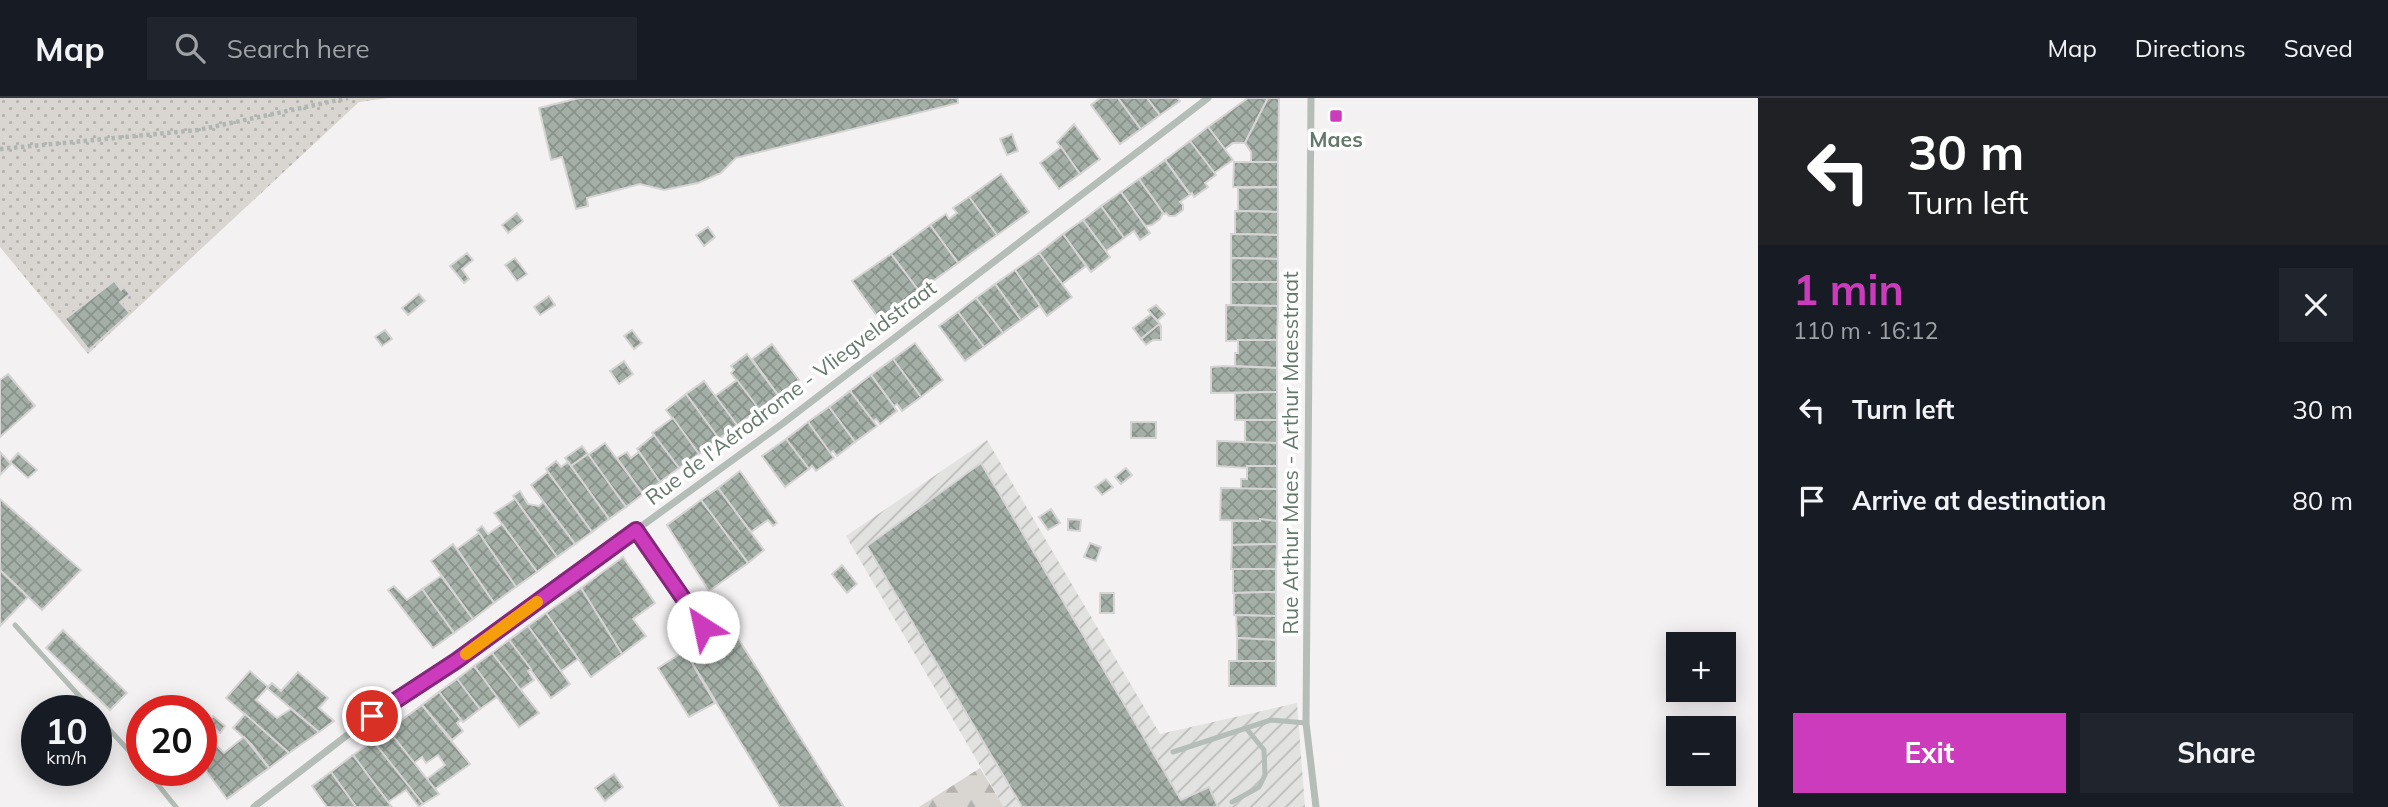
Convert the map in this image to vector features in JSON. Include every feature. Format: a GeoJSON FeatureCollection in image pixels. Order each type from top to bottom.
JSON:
{"type":"FeatureCollection","features":[{"type":"Feature","properties":{"kind":"street","name":"Rue de l'Aérodrome - Vliegveldstraat"},"geometry":{"type":"LineString","coordinates":[[254,807],[372,716],[456,661],[782,424],[1208,98]]}},
{"type":"Feature","properties":{"kind":"street","name":"Rue Arthur Maes - Arthur Maesstraat"},"geometry":{"type":"LineString","coordinates":[[1311,98],[1306,723],[1316,807]]}},
{"type":"Feature","properties":{"kind":"lane"},"geometry":{"type":"LineString","coordinates":[[636,530],[703,627]]}},
{"type":"Feature","properties":{"kind":"lane"},"geometry":{"type":"LineString","coordinates":[[15,625],[78,695]]}},
{"type":"Feature","properties":{"kind":"lane"},"geometry":{"type":"LineString","coordinates":[[1174,752],[1271,720],[1306,723]]}},
{"type":"Feature","properties":{"kind":"lane"},"geometry":{"type":"LineString","coordinates":[[1232,802],[1259,787],[1265,775],[1264,750],[1246,728]]}},
{"type":"Feature","properties":{"kind":"lane"},"geometry":{"type":"LineString","coordinates":[[112,732],[126,748]]}},
{"type":"Feature","properties":{"kind":"lane"},"geometry":{"type":"LineString","coordinates":[[159,786],[176,807]]}},
{"type":"Feature","properties":{"kind":"path"},"geometry":{"type":"LineString","coordinates":[[0,149],[198,130],[348,98]]}},
{"type":"Feature","properties":{"kind":"shaded area"},"geometry":{"type":"Polygon","coordinates":[[[987,440],[1160,734],[1297,703],[1305,807],[1004,807],[846,536],[987,440]]]}},
{"type":"Feature","properties":{"kind":"green space"},"geometry":{"type":"Polygon","coordinates":[[[0,98],[388,98],[359,102],[88,354],[0,247],[0,98]]]}},
{"type":"Feature","properties":{"kind":"green space"},"geometry":{"type":"Polygon","coordinates":[[[980,768],[1004,807],[919,807],[980,768]]]}},
{"type":"Feature","properties":{"kind":"building"},"geometry":{"type":"Polygon","coordinates":[[[579,98],[958,98],[958,103],[736,158],[721,173],[698,183],[664,190],[640,184],[587,198],[588,206],[576,209],[562,157],[551,160],[539,108],[579,98]]]}},
{"type":"Feature","properties":{"kind":"building"},"geometry":{"type":"Polygon","coordinates":[[[1100,98],[1118,98],[1141,129],[1120,144],[1091,105],[1100,98]]]}},
{"type":"Feature","properties":{"kind":"building"},"geometry":{"type":"Polygon","coordinates":[[[1118,98],[1147,98],[1160,115],[1141,129],[1118,98]]]}},
{"type":"Feature","properties":{"kind":"building"},"geometry":{"type":"Polygon","coordinates":[[[1147,98],[1177,98],[1180,101],[1160,115],[1147,98]]]}},
{"type":"Feature","properties":{"kind":"building"},"geometry":{"type":"Polygon","coordinates":[[[1248,98],[1268,98],[1245,143],[1233,143],[1225,149],[1208,127],[1248,98]]]}},
{"type":"Feature","properties":{"kind":"building"},"geometry":{"type":"Polygon","coordinates":[[[1268,98],[1279,98],[1278,162],[1251,162],[1251,152],[1245,143],[1268,98]]]}},
{"type":"Feature","properties":{"kind":"building"},"geometry":{"type":"Polygon","coordinates":[[[1074,124],[1100,159],[1080,174],[1057,142],[1074,124]]]}},
{"type":"Feature","properties":{"kind":"building"},"geometry":{"type":"Polygon","coordinates":[[[1208,127],[1233,160],[1214,173],[1190,141],[1208,127]]]}},
{"type":"Feature","properties":{"kind":"building"},"geometry":{"type":"Polygon","coordinates":[[[1012,134],[1018,151],[1007,155],[1000,139],[1012,134]]]}},
{"type":"Feature","properties":{"kind":"building"},"geometry":{"type":"Polygon","coordinates":[[[1190,141],[1216,175],[1205,183],[1208,187],[1194,197],[1165,160],[1190,141]]]}},
{"type":"Feature","properties":{"kind":"building"},"geometry":{"type":"Polygon","coordinates":[[[1061,147],[1080,174],[1059,189],[1040,163],[1061,147]]]}},
{"type":"Feature","properties":{"kind":"building"},"geometry":{"type":"Polygon","coordinates":[[[1165,160],[1190,195],[1180,202],[1183,210],[1175,216],[1164,214],[1139,179],[1165,160]]]}},
{"type":"Feature","properties":{"kind":"building"},"geometry":{"type":"Polygon","coordinates":[[[1234,162],[1278,162],[1278,187],[1233,187],[1234,162]]]}},
{"type":"Feature","properties":{"kind":"building"},"geometry":{"type":"Polygon","coordinates":[[[1001,174],[1029,212],[997,235],[969,197],[1001,174]]]}},
{"type":"Feature","properties":{"kind":"building"},"geometry":{"type":"Polygon","coordinates":[[[1139,179],[1163,213],[1152,225],[1145,226],[1121,192],[1139,179]]]}},
{"type":"Feature","properties":{"kind":"building"},"geometry":{"type":"Polygon","coordinates":[[[1278,187],[1278,212],[1238,211],[1238,188],[1278,187]]]}},
{"type":"Feature","properties":{"kind":"building"},"geometry":{"type":"Polygon","coordinates":[[[1121,192],[1150,233],[1140,240],[1134,231],[1124,238],[1101,206],[1121,192]]]}},
{"type":"Feature","properties":{"kind":"building"},"geometry":{"type":"Polygon","coordinates":[[[969,197],[997,235],[958,263],[930,225],[946,214],[949,219],[957,213],[953,208],[969,197]]]}},
{"type":"Feature","properties":{"kind":"building"},"geometry":{"type":"Polygon","coordinates":[[[1101,206],[1124,238],[1106,251],[1083,220],[1101,206]]]}},
{"type":"Feature","properties":{"kind":"building"},"geometry":{"type":"Polygon","coordinates":[[[1235,211],[1278,212],[1278,235],[1235,234],[1235,211]]]}},
{"type":"Feature","properties":{"kind":"building"},"geometry":{"type":"Polygon","coordinates":[[[517,213],[523,221],[508,233],[502,225],[517,213]]]}},
{"type":"Feature","properties":{"kind":"building"},"geometry":{"type":"Polygon","coordinates":[[[1083,220],[1110,257],[1091,272],[1063,234],[1083,220]]]}},
{"type":"Feature","properties":{"kind":"building"},"geometry":{"type":"Polygon","coordinates":[[[930,225],[958,263],[919,291],[891,254],[930,225]]]}},
{"type":"Feature","properties":{"kind":"building"},"geometry":{"type":"Polygon","coordinates":[[[708,227],[715,237],[704,246],[696,235],[708,227]]]}},
{"type":"Feature","properties":{"kind":"building"},"geometry":{"type":"Polygon","coordinates":[[[1063,234],[1086,266],[1062,284],[1039,253],[1063,234]]]}},
{"type":"Feature","properties":{"kind":"building"},"geometry":{"type":"Polygon","coordinates":[[[1231,234],[1278,235],[1278,259],[1231,258],[1231,234]]]}},
{"type":"Feature","properties":{"kind":"building"},"geometry":{"type":"Polygon","coordinates":[[[467,253],[473,260],[462,269],[469,279],[464,283],[450,266],[467,253]]]}},
{"type":"Feature","properties":{"kind":"building"},"geometry":{"type":"Polygon","coordinates":[[[1039,253],[1072,297],[1047,316],[1015,270],[1039,253]]]}},
{"type":"Feature","properties":{"kind":"building"},"geometry":{"type":"Polygon","coordinates":[[[891,254],[919,291],[880,320],[852,281],[891,254]]]}},
{"type":"Feature","properties":{"kind":"building"},"geometry":{"type":"Polygon","coordinates":[[[515,258],[527,274],[517,281],[505,265],[515,258]]]}},
{"type":"Feature","properties":{"kind":"building"},"geometry":{"type":"Polygon","coordinates":[[[1231,258],[1278,259],[1278,282],[1231,282],[1231,258]]]}},
{"type":"Feature","properties":{"kind":"building"},"geometry":{"type":"Polygon","coordinates":[[[1015,270],[1040,306],[1021,320],[995,284],[1015,270]]]}},
{"type":"Feature","properties":{"kind":"building"},"geometry":{"type":"Polygon","coordinates":[[[114,281],[121,290],[124,287],[130,294],[120,302],[130,313],[89,350],[65,319],[114,281]]]}},
{"type":"Feature","properties":{"kind":"building"},"geometry":{"type":"Polygon","coordinates":[[[1231,282],[1278,282],[1278,306],[1231,305],[1231,282]]]}},
{"type":"Feature","properties":{"kind":"building"},"geometry":{"type":"Polygon","coordinates":[[[995,284],[1021,320],[1003,333],[976,298],[995,284]]]}},
{"type":"Feature","properties":{"kind":"building"},"geometry":{"type":"Polygon","coordinates":[[[419,294],[425,301],[408,315],[402,308],[419,294]]]}},
{"type":"Feature","properties":{"kind":"building"},"geometry":{"type":"Polygon","coordinates":[[[549,296],[555,305],[540,315],[534,307],[549,296]]]}},
{"type":"Feature","properties":{"kind":"building"},"geometry":{"type":"Polygon","coordinates":[[[976,298],[1003,333],[984,347],[958,312],[976,298]]]}},
{"type":"Feature","properties":{"kind":"building"},"geometry":{"type":"Polygon","coordinates":[[[1156,305],[1165,314],[1157,321],[1148,310],[1156,305]]]}},
{"type":"Feature","properties":{"kind":"building"},"geometry":{"type":"Polygon","coordinates":[[[1226,305],[1278,306],[1277,340],[1226,341],[1226,305]]]}},
{"type":"Feature","properties":{"kind":"building"},"geometry":{"type":"Polygon","coordinates":[[[958,312],[984,347],[965,361],[939,326],[958,312]]]}},
{"type":"Feature","properties":{"kind":"building"},"geometry":{"type":"Polygon","coordinates":[[[1151,314],[1160,324],[1141,339],[1133,328],[1151,314]]]}},
{"type":"Feature","properties":{"kind":"building"},"geometry":{"type":"Polygon","coordinates":[[[1158,325],[1161,326],[1161,340],[1153,340],[1146,345],[1141,339],[1158,325]]]}},
{"type":"Feature","properties":{"kind":"building"},"geometry":{"type":"Polygon","coordinates":[[[385,330],[392,339],[382,346],[375,337],[385,330]]]}},
{"type":"Feature","properties":{"kind":"building"},"geometry":{"type":"Polygon","coordinates":[[[632,330],[642,343],[634,349],[624,336],[632,330]]]}},
{"type":"Feature","properties":{"kind":"building"},"geometry":{"type":"Polygon","coordinates":[[[1238,340],[1277,340],[1277,368],[1235,366],[1238,340]]]}},
{"type":"Feature","properties":{"kind":"building"},"geometry":{"type":"Polygon","coordinates":[[[915,343],[943,380],[921,397],[893,359],[915,343]]]}},
{"type":"Feature","properties":{"kind":"building"},"geometry":{"type":"Polygon","coordinates":[[[772,344],[799,380],[778,395],[752,359],[772,344]]]}},
{"type":"Feature","properties":{"kind":"building"},"geometry":{"type":"Polygon","coordinates":[[[747,354],[778,395],[759,410],[731,373],[734,370],[731,366],[747,354]]]}},
{"type":"Feature","properties":{"kind":"building"},"geometry":{"type":"Polygon","coordinates":[[[893,359],[921,397],[902,411],[897,404],[894,406],[871,375],[893,359]]]}},
{"type":"Feature","properties":{"kind":"building"},"geometry":{"type":"Polygon","coordinates":[[[624,361],[633,374],[619,384],[610,371],[624,361]]]}},
{"type":"Feature","properties":{"kind":"building"},"geometry":{"type":"Polygon","coordinates":[[[1211,367],[1277,368],[1277,392],[1211,393],[1211,367]]]}},
{"type":"Feature","properties":{"kind":"building"},"geometry":{"type":"Polygon","coordinates":[[[8,374],[35,406],[0,437],[0,380],[8,374]]]}},
{"type":"Feature","properties":{"kind":"building"},"geometry":{"type":"Polygon","coordinates":[[[871,375],[897,411],[880,424],[876,419],[873,421],[850,391],[871,375]]]}},
{"type":"Feature","properties":{"kind":"building"},"geometry":{"type":"Polygon","coordinates":[[[737,380],[759,409],[737,425],[715,396],[737,380]]]}},
{"type":"Feature","properties":{"kind":"building"},"geometry":{"type":"Polygon","coordinates":[[[704,381],[737,425],[719,439],[686,394],[704,381]]]}},
{"type":"Feature","properties":{"kind":"building"},"geometry":{"type":"Polygon","coordinates":[[[850,391],[877,426],[855,442],[829,407],[850,391]]]}},
{"type":"Feature","properties":{"kind":"building"},"geometry":{"type":"Polygon","coordinates":[[[1277,392],[1277,420],[1235,420],[1235,393],[1277,392]]]}},
{"type":"Feature","properties":{"kind":"building"},"geometry":{"type":"Polygon","coordinates":[[[686,394],[719,439],[699,454],[666,410],[686,394]]]}},
{"type":"Feature","properties":{"kind":"building"},"geometry":{"type":"Polygon","coordinates":[[[829,407],[855,442],[837,456],[833,451],[830,453],[808,422],[829,407]]]}},
{"type":"Feature","properties":{"kind":"building"},"geometry":{"type":"Polygon","coordinates":[[[673,418],[699,454],[679,468],[652,433],[673,418]]]}},
{"type":"Feature","properties":{"kind":"building"},"geometry":{"type":"Polygon","coordinates":[[[1245,420],[1277,420],[1277,443],[1245,443],[1245,420]]]}},
{"type":"Feature","properties":{"kind":"building"},"geometry":{"type":"Polygon","coordinates":[[[808,422],[834,458],[816,471],[812,466],[809,469],[786,439],[808,422]]]}},
{"type":"Feature","properties":{"kind":"building"},"geometry":{"type":"Polygon","coordinates":[[[1131,422],[1156,422],[1156,438],[1131,438],[1131,422]]]}},
{"type":"Feature","properties":{"kind":"building"},"geometry":{"type":"Polygon","coordinates":[[[654,435],[679,468],[660,482],[637,449],[654,435]]]}},
{"type":"Feature","properties":{"kind":"building"},"geometry":{"type":"Polygon","coordinates":[[[786,439],[809,469],[785,487],[762,456],[786,439]]]}},
{"type":"Feature","properties":{"kind":"building"},"geometry":{"type":"Polygon","coordinates":[[[1217,441],[1277,443],[1277,466],[1217,466],[1217,441]]]}},
{"type":"Feature","properties":{"kind":"building"},"geometry":{"type":"Polygon","coordinates":[[[605,443],[643,494],[626,507],[588,455],[605,443]]]}},
{"type":"Feature","properties":{"kind":"building"},"geometry":{"type":"Polygon","coordinates":[[[582,446],[588,454],[571,466],[565,458],[582,446]]]}},
{"type":"Feature","properties":{"kind":"building"},"geometry":{"type":"Polygon","coordinates":[[[0,452],[11,464],[0,475],[0,452]]]}},
{"type":"Feature","properties":{"kind":"building"},"geometry":{"type":"Polygon","coordinates":[[[627,452],[631,458],[639,452],[660,482],[643,494],[617,458],[627,452]]]}},
{"type":"Feature","properties":{"kind":"building"},"geometry":{"type":"Polygon","coordinates":[[[18,453],[37,470],[28,478],[10,462],[18,453]]]}},
{"type":"Feature","properties":{"kind":"building"},"geometry":{"type":"Polygon","coordinates":[[[588,454],[626,507],[609,519],[571,466],[588,454]]]}},
{"type":"Feature","properties":{"kind":"building"},"geometry":{"type":"Polygon","coordinates":[[[556,461],[561,467],[568,462],[609,519],[592,532],[546,469],[556,461]]]}},
{"type":"Feature","properties":{"kind":"building"},"geometry":{"type":"Polygon","coordinates":[[[981,463],[1181,800],[1209,787],[1218,807],[1022,807],[867,546],[981,463]]]}},
{"type":"Feature","properties":{"kind":"building"},"geometry":{"type":"Polygon","coordinates":[[[1247,466],[1277,466],[1277,489],[1241,489],[1241,479],[1247,479],[1247,466]]]}},
{"type":"Feature","properties":{"kind":"building"},"geometry":{"type":"Polygon","coordinates":[[[1126,468],[1132,475],[1121,484],[1115,477],[1126,468]]]}},
{"type":"Feature","properties":{"kind":"building"},"geometry":{"type":"Polygon","coordinates":[[[740,471],[777,523],[773,526],[768,520],[751,532],[718,488],[740,471]]]}},
{"type":"Feature","properties":{"kind":"building"},"geometry":{"type":"Polygon","coordinates":[[[548,472],[592,532],[575,544],[531,485],[548,472]]]}},
{"type":"Feature","properties":{"kind":"building"},"geometry":{"type":"Polygon","coordinates":[[[1106,479],[1113,487],[1102,495],[1095,487],[1106,479]]]}},
{"type":"Feature","properties":{"kind":"building"},"geometry":{"type":"Polygon","coordinates":[[[718,488],[764,550],[748,563],[701,500],[718,488]]]}},
{"type":"Feature","properties":{"kind":"building"},"geometry":{"type":"Polygon","coordinates":[[[1221,488],[1277,489],[1277,521],[1220,520],[1221,488]]]}},
{"type":"Feature","properties":{"kind":"building"},"geometry":{"type":"Polygon","coordinates":[[[520,491],[528,504],[539,506],[543,502],[575,544],[557,557],[513,496],[520,491]]]}},
{"type":"Feature","properties":{"kind":"building"},"geometry":{"type":"Polygon","coordinates":[[[0,499],[81,570],[42,610],[0,570],[0,499]]]}},
{"type":"Feature","properties":{"kind":"building"},"geometry":{"type":"Polygon","coordinates":[[[515,499],[557,557],[537,572],[494,513],[515,499]]]}},
{"type":"Feature","properties":{"kind":"building"},"geometry":{"type":"Polygon","coordinates":[[[701,500],[748,563],[709,591],[667,525],[701,500]]]}},
{"type":"Feature","properties":{"kind":"building"},"geometry":{"type":"Polygon","coordinates":[[[1051,509],[1060,523],[1048,530],[1039,517],[1051,509]]]}},
{"type":"Feature","properties":{"kind":"building"},"geometry":{"type":"Polygon","coordinates":[[[1068,519],[1081,520],[1080,531],[1068,530],[1068,519]]]}},
{"type":"Feature","properties":{"kind":"building"},"geometry":{"type":"Polygon","coordinates":[[[1232,521],[1277,521],[1277,544],[1232,545],[1232,521]]]}},
{"type":"Feature","properties":{"kind":"building"},"geometry":{"type":"Polygon","coordinates":[[[502,524],[537,572],[516,587],[477,530],[482,526],[488,534],[502,524]]]}},
{"type":"Feature","properties":{"kind":"building"},"geometry":{"type":"Polygon","coordinates":[[[479,533],[516,587],[494,603],[457,549],[479,533]]]}},
{"type":"Feature","properties":{"kind":"building"},"geometry":{"type":"Polygon","coordinates":[[[1090,543],[1101,547],[1096,561],[1084,557],[1090,543]]]}},
{"type":"Feature","properties":{"kind":"building"},"geometry":{"type":"Polygon","coordinates":[[[453,544],[494,603],[473,619],[431,561],[453,544]]]}},
{"type":"Feature","properties":{"kind":"building"},"geometry":{"type":"Polygon","coordinates":[[[1277,544],[1276,569],[1231,569],[1232,545],[1277,544]]]}},
{"type":"Feature","properties":{"kind":"building"},"geometry":{"type":"Polygon","coordinates":[[[623,557],[655,603],[633,619],[646,636],[622,654],[581,588],[623,557]]]}},
{"type":"Feature","properties":{"kind":"building"},"geometry":{"type":"Polygon","coordinates":[[[842,565],[857,584],[847,593],[832,574],[842,565]]]}},
{"type":"Feature","properties":{"kind":"building"},"geometry":{"type":"Polygon","coordinates":[[[1233,569],[1276,569],[1276,592],[1233,593],[1233,569]]]}},
{"type":"Feature","properties":{"kind":"building"},"geometry":{"type":"Polygon","coordinates":[[[0,570],[28,597],[0,626],[0,570]]]}},
{"type":"Feature","properties":{"kind":"building"},"geometry":{"type":"Polygon","coordinates":[[[441,576],[473,619],[454,633],[422,589],[441,576]]]}},
{"type":"Feature","properties":{"kind":"building"},"geometry":{"type":"Polygon","coordinates":[[[394,586],[407,600],[422,589],[454,633],[433,648],[388,590],[394,586]]]}},
{"type":"Feature","properties":{"kind":"building"},"geometry":{"type":"Polygon","coordinates":[[[581,588],[622,654],[591,677],[546,613],[581,588]]]}},
{"type":"Feature","properties":{"kind":"building"},"geometry":{"type":"Polygon","coordinates":[[[1276,592],[1276,616],[1234,615],[1234,593],[1276,592]]]}},
{"type":"Feature","properties":{"kind":"building"},"geometry":{"type":"Polygon","coordinates":[[[1100,593],[1114,593],[1114,613],[1100,613],[1100,593]]]}},
{"type":"Feature","properties":{"kind":"building"},"geometry":{"type":"Polygon","coordinates":[[[546,613],[578,659],[561,671],[528,626],[546,613]]]}},
{"type":"Feature","properties":{"kind":"building"},"geometry":{"type":"Polygon","coordinates":[[[1236,615],[1276,616],[1276,640],[1237,638],[1236,615]]]}},
{"type":"Feature","properties":{"kind":"building"},"geometry":{"type":"Polygon","coordinates":[[[729,624],[844,807],[780,807],[685,651],[729,624]]]}},
{"type":"Feature","properties":{"kind":"building"},"geometry":{"type":"Polygon","coordinates":[[[528,626],[570,684],[551,698],[509,640],[528,626]]]}},
{"type":"Feature","properties":{"kind":"building"},"geometry":{"type":"Polygon","coordinates":[[[63,630],[127,693],[112,708],[112,695],[95,695],[46,648],[63,630]]]}},
{"type":"Feature","properties":{"kind":"building"},"geometry":{"type":"Polygon","coordinates":[[[1237,638],[1276,640],[1276,661],[1237,661],[1237,638]]]}},
{"type":"Feature","properties":{"kind":"building"},"geometry":{"type":"Polygon","coordinates":[[[509,640],[531,669],[528,671],[534,680],[520,690],[492,653],[509,640]]]}},
{"type":"Feature","properties":{"kind":"building"},"geometry":{"type":"Polygon","coordinates":[[[685,651],[715,703],[689,717],[658,668],[685,651]]]}},
{"type":"Feature","properties":{"kind":"building"},"geometry":{"type":"Polygon","coordinates":[[[492,653],[539,713],[519,727],[474,666],[492,653]]]}},
{"type":"Feature","properties":{"kind":"building"},"geometry":{"type":"Polygon","coordinates":[[[1229,661],[1276,661],[1276,686],[1229,686],[1229,661]]]}},
{"type":"Feature","properties":{"kind":"building"},"geometry":{"type":"Polygon","coordinates":[[[474,666],[497,697],[480,709],[457,679],[474,666]]]}},
{"type":"Feature","properties":{"kind":"building"},"geometry":{"type":"Polygon","coordinates":[[[250,671],[268,687],[256,700],[277,718],[291,709],[319,732],[289,753],[226,698],[250,671]]]}},
{"type":"Feature","properties":{"kind":"building"},"geometry":{"type":"Polygon","coordinates":[[[298,672],[328,698],[319,708],[334,721],[319,732],[267,688],[272,683],[281,691],[298,672]]]}},
{"type":"Feature","properties":{"kind":"building"},"geometry":{"type":"Polygon","coordinates":[[[457,679],[480,709],[463,722],[439,692],[457,679]]]}},
{"type":"Feature","properties":{"kind":"building"},"geometry":{"type":"Polygon","coordinates":[[[439,692],[461,720],[457,723],[463,731],[452,740],[422,705],[439,692]]]}},
{"type":"Feature","properties":{"kind":"building"},"geometry":{"type":"Polygon","coordinates":[[[422,705],[470,764],[435,789],[427,779],[445,765],[438,755],[426,763],[422,757],[414,763],[388,730],[422,705]]]}},
{"type":"Feature","properties":{"kind":"building"},"geometry":{"type":"Polygon","coordinates":[[[245,714],[289,753],[269,768],[251,744],[233,728],[245,714]]]}},
{"type":"Feature","properties":{"kind":"building"},"geometry":{"type":"Polygon","coordinates":[[[217,719],[225,726],[220,733],[217,730],[217,719]]]}},
{"type":"Feature","properties":{"kind":"building"},"geometry":{"type":"Polygon","coordinates":[[[388,730],[439,794],[423,804],[373,741],[388,730]]]}},
{"type":"Feature","properties":{"kind":"building"},"geometry":{"type":"Polygon","coordinates":[[[244,737],[269,768],[227,799],[217,786],[217,746],[224,753],[244,737]]]}},
{"type":"Feature","properties":{"kind":"building"},"geometry":{"type":"Polygon","coordinates":[[[373,741],[423,804],[419,807],[406,790],[388,802],[353,755],[373,741]]]}},
{"type":"Feature","properties":{"kind":"building"},"geometry":{"type":"Polygon","coordinates":[[[353,755],[392,807],[356,807],[331,772],[353,755]]]}},
{"type":"Feature","properties":{"kind":"building"},"geometry":{"type":"Polygon","coordinates":[[[331,772],[356,807],[327,807],[312,786],[331,772]]]}},
{"type":"Feature","properties":{"kind":"building"},"geometry":{"type":"Polygon","coordinates":[[[614,774],[623,787],[605,801],[595,788],[614,774]]]}},
{"type":"Feature","properties":{"kind":"slow traffic"},"geometry":{"type":"LineString","coordinates":[[466,654],[537,602]]}},
{"type":"Feature","properties":{"kind":"place","name":"Maes"},"geometry":{"type":"Point","coordinates":[1336,116]}},
{"type":"Feature","properties":{"kind":"route"},"geometry":{"type":"LineString","coordinates":[[372,716],[456,661],[636,530],[703,627]]}}]}
